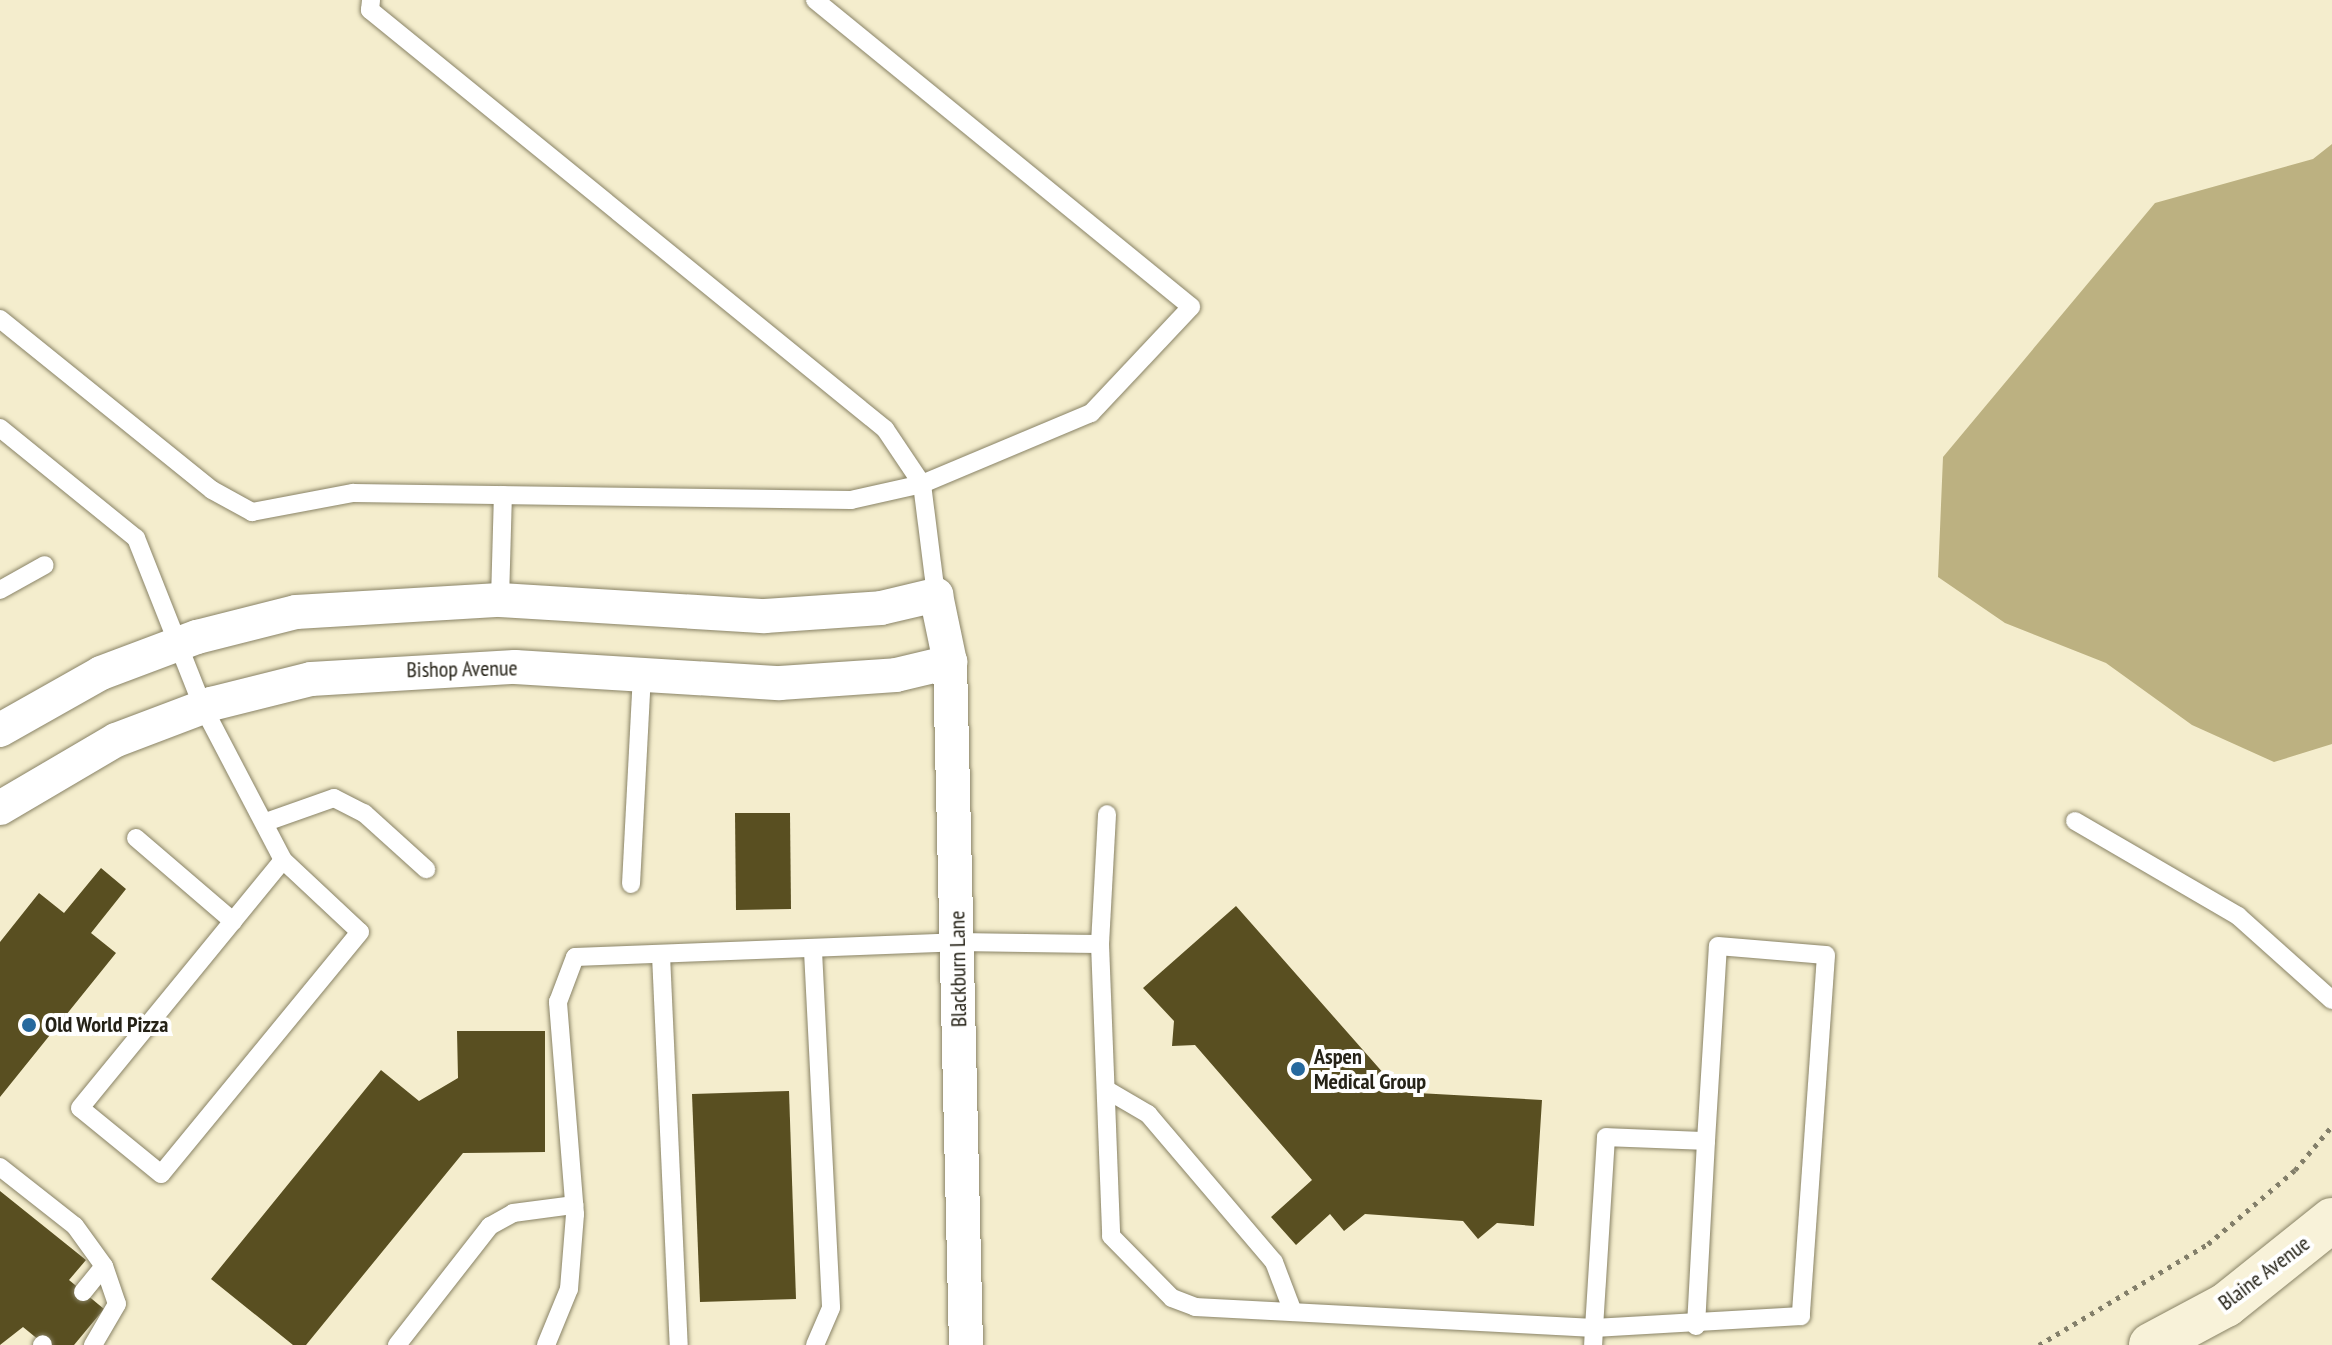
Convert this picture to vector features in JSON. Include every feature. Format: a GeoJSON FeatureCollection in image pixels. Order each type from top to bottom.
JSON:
{"type":"FeatureCollection","features":[{"type":"Feature","properties":{"kind":"street"},"geometry":{"type":"LineString","coordinates":[[0,730],[101,673],[180,643],[296,612],[500,600],[765,616],[881,608],[936,595]]}},
{"type":"Feature","properties":{"kind":"street","name":"Blackburn Lane"},"geometry":{"type":"LineString","coordinates":[[936,595],[950,662],[966,1345]]}},
{"type":"Feature","properties":{"kind":"street","name":"Bishop Avenue"},"geometry":{"type":"LineString","coordinates":[[0,808],[116,740],[203,707],[311,679],[411,668],[838,681],[950,662]]}},
{"type":"Feature","properties":{"kind":"street","name":"Blaine Avenue"},"geometry":{"type":"LineString","coordinates":[[2151,1345],[2226,1305],[2332,1220]]}},
{"type":"Feature","properties":{"kind":"lane"},"geometry":{"type":"LineString","coordinates":[[371,0],[370,10],[885,429],[922,484],[936,595]]}},
{"type":"Feature","properties":{"kind":"lane"},"geometry":{"type":"LineString","coordinates":[[0,319],[212,490],[252,512],[353,493],[851,500],[922,484],[1091,413],[1191,307],[815,0]]}},
{"type":"Feature","properties":{"kind":"lane"},"geometry":{"type":"LineString","coordinates":[[0,428],[136,538],[203,707],[266,822],[283,860],[360,932],[161,1174],[80,1108],[283,860]]}},
{"type":"Feature","properties":{"kind":"lane"},"geometry":{"type":"LineString","coordinates":[[500,600],[503,495]]}},
{"type":"Feature","properties":{"kind":"lane"},"geometry":{"type":"LineString","coordinates":[[0,590],[45,565]]}},
{"type":"Feature","properties":{"kind":"lane"},"geometry":{"type":"LineString","coordinates":[[631,884],[642,676]]}},
{"type":"Feature","properties":{"kind":"lane"},"geometry":{"type":"LineString","coordinates":[[266,822],[334,798],[364,813],[426,869]]}},
{"type":"Feature","properties":{"kind":"lane"},"geometry":{"type":"LineString","coordinates":[[1107,814],[1100,944],[1111,1236],[1172,1298],[1195,1307],[1593,1336],[1801,1316],[1826,955],[1718,946],[1696,1326]]}},
{"type":"Feature","properties":{"kind":"lane"},"geometry":{"type":"LineString","coordinates":[[2075,821],[2238,916],[2332,1000]]}},
{"type":"Feature","properties":{"kind":"lane"},"geometry":{"type":"LineString","coordinates":[[136,838],[233,921]]}},
{"type":"Feature","properties":{"kind":"lane"},"geometry":{"type":"LineString","coordinates":[[546,1345],[569,1289],[574,1205],[558,1002],[575,957],[813,951],[957,942],[1100,944]]}},
{"type":"Feature","properties":{"kind":"lane"},"geometry":{"type":"LineString","coordinates":[[813,951],[831,1308],[815,1345]]}},
{"type":"Feature","properties":{"kind":"lane"},"geometry":{"type":"LineString","coordinates":[[661,955],[679,1345]]}},
{"type":"Feature","properties":{"kind":"lane"},"geometry":{"type":"LineString","coordinates":[[1107,1090],[1148,1114],[1274,1262],[1293,1312]]}},
{"type":"Feature","properties":{"kind":"lane"},"geometry":{"type":"LineString","coordinates":[[1593,1336],[1606,1137],[1706,1141]]}},
{"type":"Feature","properties":{"kind":"lane"},"geometry":{"type":"LineString","coordinates":[[0,1167],[75,1226],[104,1266],[117,1304],[93,1345]]}},
{"type":"Feature","properties":{"kind":"lane"},"geometry":{"type":"LineString","coordinates":[[397,1345],[490,1226],[513,1213],[574,1205]]}},
{"type":"Feature","properties":{"kind":"lane"},"geometry":{"type":"LineString","coordinates":[[83,1292],[104,1266]]}},
{"type":"Feature","properties":{"kind":"path"},"geometry":{"type":"LineString","coordinates":[[2039,1345],[2208,1244],[2295,1170],[2332,1126]]}},
{"type":"Feature","properties":{"kind":"shaded area"},"geometry":{"type":"Polygon","coordinates":[[[2332,144],[2332,744],[2274,762],[2192,725],[2106,663],[2005,623],[1938,577],[1943,457],[2155,203],[2313,159],[2332,144]]]}},
{"type":"Feature","properties":{"kind":"building"},"geometry":{"type":"Polygon","coordinates":[[[735,813],[790,813],[791,909],[736,910],[735,813]]]}},
{"type":"Feature","properties":{"kind":"building","name":"Old World Pizza"},"geometry":{"type":"Polygon","coordinates":[[[101,868],[126,889],[91,933],[116,953],[0,1097],[0,942],[39,893],[64,913],[101,868]]]}},
{"type":"Feature","properties":{"kind":"building","name":"Aspen Medical Group"},"geometry":{"type":"Polygon","coordinates":[[[1236,906],[1400,1092],[1542,1100],[1534,1226],[1497,1223],[1478,1239],[1463,1221],[1365,1214],[1344,1231],[1330,1214],[1296,1245],[1271,1217],[1312,1180],[1195,1045],[1172,1046],[1174,1021],[1143,988],[1236,906]]]}},
{"type":"Feature","properties":{"kind":"building"},"geometry":{"type":"Polygon","coordinates":[[[457,1031],[545,1031],[545,1152],[463,1153],[306,1345],[293,1345],[211,1279],[381,1070],[419,1101],[458,1078],[457,1031]]]}},
{"type":"Feature","properties":{"kind":"building"},"geometry":{"type":"Polygon","coordinates":[[[789,1091],[796,1299],[700,1302],[692,1094],[789,1091]]]}},
{"type":"Feature","properties":{"kind":"building"},"geometry":{"type":"Polygon","coordinates":[[[0,1191],[86,1260],[69,1280],[104,1309],[74,1345],[45,1345],[23,1327],[0,1345],[0,1191]]]}},
{"type":"Feature","properties":{"kind":"place","name":"Old World Pizza"},"geometry":{"type":"Point","coordinates":[29,1025]}},
{"type":"Feature","properties":{"kind":"place","name":"Aspen Medical Group"},"geometry":{"type":"Point","coordinates":[1298,1069]}}]}
